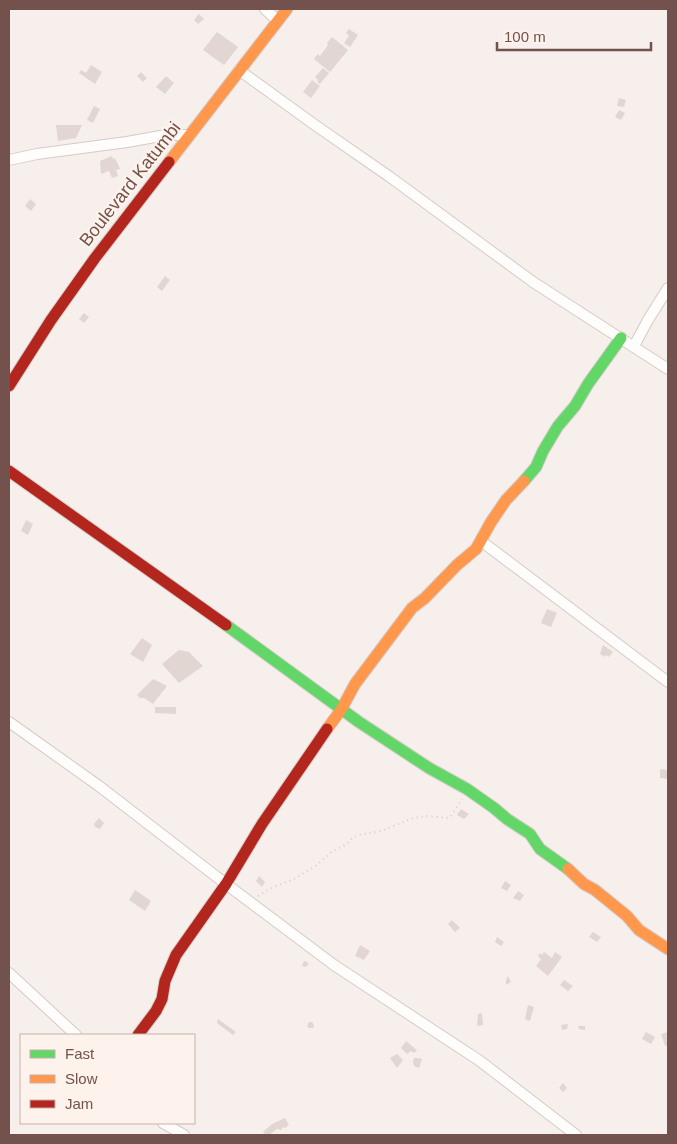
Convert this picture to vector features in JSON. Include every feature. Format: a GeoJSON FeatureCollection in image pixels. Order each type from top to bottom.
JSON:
{"type":"FeatureCollection","features":[{"type":"Feature","properties":{"kind":"street"},"geometry":{"type":"LineString","coordinates":[[265,9],[278,20]]}},
{"type":"Feature","properties":{"kind":"street","name":"Boulevard Katumbi"},"geometry":{"type":"LineString","coordinates":[[9,386],[51,320],[95,258],[287,9]]}},
{"type":"Feature","properties":{"kind":"street"},"geometry":{"type":"LineString","coordinates":[[240,70],[315,125],[390,176],[534,282],[668,368]]}},
{"type":"Feature","properties":{"kind":"street"},"geometry":{"type":"LineString","coordinates":[[9,160],[37,154],[166,135],[190,135]]}},
{"type":"Feature","properties":{"kind":"street"},"geometry":{"type":"LineString","coordinates":[[634,346],[668,288]]}},
{"type":"Feature","properties":{"kind":"street"},"geometry":{"type":"LineString","coordinates":[[139,1034],[156,1011],[162,999],[165,981],[176,955],[226,884],[262,824],[341,710],[355,684],[412,608],[476,549],[506,500],[536,467],[558,426],[575,406],[588,384],[621,338]]}},
{"type":"Feature","properties":{"kind":"street"},"geometry":{"type":"LineString","coordinates":[[9,471],[230,628],[341,710],[429,768],[467,789],[530,834],[540,849],[562,864],[584,884],[595,890],[627,916],[639,930],[668,949]]}},
{"type":"Feature","properties":{"kind":"street"},"geometry":{"type":"LineString","coordinates":[[481,541],[668,682]]}},
{"type":"Feature","properties":{"kind":"street"},"geometry":{"type":"LineString","coordinates":[[9,722],[99,786],[334,965],[480,1061],[576,1135]]}},
{"type":"Feature","properties":{"kind":"street"},"geometry":{"type":"LineString","coordinates":[[9,973],[75,1034]]}},
{"type":"Feature","properties":{"kind":"street"},"geometry":{"type":"LineString","coordinates":[[165,1124],[184,1135]]}},
{"type":"Feature","properties":{"kind":"path"},"geometry":{"type":"LineString","coordinates":[[251,903],[269,889],[294,879],[317,866],[331,852],[347,844],[352,838],[381,831],[413,818],[426,816],[448,818],[452,816],[467,789]]}},
{"type":"Feature","properties":{"kind":"building"},"geometry":{"type":"Polygon","coordinates":[[[199,14],[204,19],[198,24],[194,20],[199,14]]]}},
{"type":"Feature","properties":{"kind":"building"},"geometry":{"type":"Polygon","coordinates":[[[349,29],[358,35],[350,47],[344,43],[349,36],[346,33],[349,29]]]}},
{"type":"Feature","properties":{"kind":"building"},"geometry":{"type":"Polygon","coordinates":[[[217,32],[238,47],[224,65],[203,50],[217,32]]]}},
{"type":"Feature","properties":{"kind":"building"},"geometry":{"type":"Polygon","coordinates":[[[332,37],[348,50],[330,72],[314,59],[318,54],[320,56],[332,37]]]}},
{"type":"Feature","properties":{"kind":"building"},"geometry":{"type":"Polygon","coordinates":[[[91,65],[102,72],[95,84],[79,73],[81,70],[86,73],[91,65]]]}},
{"type":"Feature","properties":{"kind":"building"},"geometry":{"type":"Polygon","coordinates":[[[323,68],[329,73],[320,84],[315,77],[323,68]]]}},
{"type":"Feature","properties":{"kind":"building"},"geometry":{"type":"Polygon","coordinates":[[[141,72],[147,78],[143,82],[137,76],[141,72]]]}},
{"type":"Feature","properties":{"kind":"building"},"geometry":{"type":"Polygon","coordinates":[[[166,76],[174,83],[165,94],[156,87],[166,76]]]}},
{"type":"Feature","properties":{"kind":"building"},"geometry":{"type":"Polygon","coordinates":[[[312,80],[320,86],[311,98],[303,92],[312,80]]]}},
{"type":"Feature","properties":{"kind":"building"},"geometry":{"type":"Polygon","coordinates":[[[619,98],[626,100],[624,107],[617,106],[619,98]]]}},
{"type":"Feature","properties":{"kind":"building"},"geometry":{"type":"Polygon","coordinates":[[[94,106],[100,109],[93,123],[87,120],[94,106]]]}},
{"type":"Feature","properties":{"kind":"building"},"geometry":{"type":"Polygon","coordinates":[[[619,110],[625,113],[621,120],[615,117],[619,110]]]}},
{"type":"Feature","properties":{"kind":"building"},"geometry":{"type":"Polygon","coordinates":[[[56,125],[82,125],[76,138],[58,141],[56,125]]]}},
{"type":"Feature","properties":{"kind":"building"},"geometry":{"type":"Polygon","coordinates":[[[112,156],[113,159],[115,158],[120,169],[116,170],[118,176],[112,178],[109,171],[101,174],[100,161],[112,156]]]}},
{"type":"Feature","properties":{"kind":"building"},"geometry":{"type":"Polygon","coordinates":[[[30,199],[36,204],[31,211],[25,206],[30,199]]]}},
{"type":"Feature","properties":{"kind":"building"},"geometry":{"type":"Polygon","coordinates":[[[165,276],[170,280],[162,291],[157,287],[165,276]]]}},
{"type":"Feature","properties":{"kind":"building"},"geometry":{"type":"Polygon","coordinates":[[[84,313],[89,317],[84,323],[79,319],[84,313]]]}},
{"type":"Feature","properties":{"kind":"building"},"geometry":{"type":"Polygon","coordinates":[[[26,520],[33,524],[28,535],[21,531],[26,520]]]}},
{"type":"Feature","properties":{"kind":"building"},"geometry":{"type":"Polygon","coordinates":[[[547,609],[557,613],[551,627],[541,623],[547,609]]]}},
{"type":"Feature","properties":{"kind":"building"},"geometry":{"type":"Polygon","coordinates":[[[142,638],[152,645],[143,662],[130,654],[142,638]]]}},
{"type":"Feature","properties":{"kind":"building"},"geometry":{"type":"Polygon","coordinates":[[[603,645],[613,652],[609,657],[600,654],[603,645]]]}},
{"type":"Feature","properties":{"kind":"building"},"geometry":{"type":"Polygon","coordinates":[[[179,650],[189,652],[203,666],[179,683],[162,664],[179,650]]]}},
{"type":"Feature","properties":{"kind":"building"},"geometry":{"type":"Polygon","coordinates":[[[153,679],[167,686],[153,704],[137,695],[153,679]]]}},
{"type":"Feature","properties":{"kind":"building"},"geometry":{"type":"Polygon","coordinates":[[[155,707],[176,707],[176,714],[155,713],[155,707]]]}},
{"type":"Feature","properties":{"kind":"building"},"geometry":{"type":"Polygon","coordinates":[[[660,769],[668,770],[668,779],[660,778],[660,769]]]}},
{"type":"Feature","properties":{"kind":"building"},"geometry":{"type":"Polygon","coordinates":[[[461,809],[469,814],[464,819],[457,815],[461,809]]]}},
{"type":"Feature","properties":{"kind":"building"},"geometry":{"type":"Polygon","coordinates":[[[99,818],[104,823],[100,829],[95,827],[94,824],[99,818]]]}},
{"type":"Feature","properties":{"kind":"building"},"geometry":{"type":"Polygon","coordinates":[[[259,876],[265,882],[262,887],[256,881],[259,876]]]}},
{"type":"Feature","properties":{"kind":"building"},"geometry":{"type":"Polygon","coordinates":[[[505,881],[511,885],[507,891],[501,888],[505,881]]]}},
{"type":"Feature","properties":{"kind":"building"},"geometry":{"type":"Polygon","coordinates":[[[135,890],[151,901],[145,911],[129,900],[135,890]]]}},
{"type":"Feature","properties":{"kind":"building"},"geometry":{"type":"Polygon","coordinates":[[[518,891],[524,895],[520,901],[513,898],[518,891]]]}},
{"type":"Feature","properties":{"kind":"building"},"geometry":{"type":"Polygon","coordinates":[[[452,920],[460,928],[455,932],[448,924],[452,920]]]}},
{"type":"Feature","properties":{"kind":"building"},"geometry":{"type":"Polygon","coordinates":[[[593,932],[601,937],[597,942],[589,937],[593,932]]]}},
{"type":"Feature","properties":{"kind":"building"},"geometry":{"type":"Polygon","coordinates":[[[497,937],[504,942],[501,946],[495,942],[497,937]]]}},
{"type":"Feature","properties":{"kind":"building"},"geometry":{"type":"Polygon","coordinates":[[[360,945],[370,951],[364,960],[355,956],[360,945]]]}},
{"type":"Feature","properties":{"kind":"building"},"geometry":{"type":"Polygon","coordinates":[[[544,952],[552,958],[555,952],[562,957],[548,976],[536,966],[541,959],[538,956],[544,952]]]}},
{"type":"Feature","properties":{"kind":"building"},"geometry":{"type":"Polygon","coordinates":[[[304,961],[309,963],[306,967],[302,966],[304,961]]]}},
{"type":"Feature","properties":{"kind":"building"},"geometry":{"type":"Polygon","coordinates":[[[508,976],[511,982],[506,985],[506,980],[508,976]]]}},
{"type":"Feature","properties":{"kind":"building"},"geometry":{"type":"Polygon","coordinates":[[[564,980],[573,986],[568,991],[560,985],[564,980]]]}},
{"type":"Feature","properties":{"kind":"building"},"geometry":{"type":"Polygon","coordinates":[[[528,1005],[534,1007],[530,1021],[525,1019],[528,1005]]]}},
{"type":"Feature","properties":{"kind":"building"},"geometry":{"type":"Polygon","coordinates":[[[482,1013],[483,1025],[477,1026],[478,1014],[482,1013]]]}},
{"type":"Feature","properties":{"kind":"building"},"geometry":{"type":"Polygon","coordinates":[[[218,1019],[236,1032],[233,1035],[217,1023],[218,1019]]]}},
{"type":"Feature","properties":{"kind":"building"},"geometry":{"type":"Polygon","coordinates":[[[309,1022],[312,1022],[314,1025],[313,1028],[307,1026],[309,1022]]]}},
{"type":"Feature","properties":{"kind":"building"},"geometry":{"type":"Polygon","coordinates":[[[568,1024],[567,1029],[562,1030],[561,1025],[568,1024]]]}},
{"type":"Feature","properties":{"kind":"building"},"geometry":{"type":"Polygon","coordinates":[[[578,1026],[585,1026],[585,1030],[579,1029],[578,1026]]]}},
{"type":"Feature","properties":{"kind":"building"},"geometry":{"type":"Polygon","coordinates":[[[646,1032],[655,1037],[651,1044],[642,1039],[646,1032]]]}},
{"type":"Feature","properties":{"kind":"building"},"geometry":{"type":"Polygon","coordinates":[[[668,1032],[668,1045],[665,1046],[661,1034],[668,1032]]]}},
{"type":"Feature","properties":{"kind":"building"},"geometry":{"type":"Polygon","coordinates":[[[406,1041],[417,1050],[414,1053],[411,1051],[407,1054],[401,1048],[406,1041]]]}},
{"type":"Feature","properties":{"kind":"building"},"geometry":{"type":"Polygon","coordinates":[[[397,1054],[403,1060],[397,1068],[390,1058],[397,1054]]]}},
{"type":"Feature","properties":{"kind":"building"},"geometry":{"type":"Polygon","coordinates":[[[414,1058],[422,1059],[419,1068],[414,1066],[414,1058]]]}},
{"type":"Feature","properties":{"kind":"building"},"geometry":{"type":"Polygon","coordinates":[[[563,1083],[567,1088],[563,1092],[559,1088],[563,1083]]]}},
{"type":"Feature","properties":{"kind":"building"},"geometry":{"type":"Polygon","coordinates":[[[285,1118],[289,1125],[285,1128],[277,1129],[269,1135],[263,1132],[272,1124],[285,1118]]]}},
{"type":"Feature","properties":{"kind":"traffic: fast"},"geometry":{"type":"LineString","coordinates":[[524,481],[536,467],[558,426],[575,406],[588,384],[621,338]]}},
{"type":"Feature","properties":{"kind":"traffic: fast"},"geometry":{"type":"LineString","coordinates":[[226,625],[359,722],[429,768],[467,789],[494,808],[530,834],[540,849],[568,869]]}},
{"type":"Feature","properties":{"kind":"traffic: slow"},"geometry":{"type":"LineString","coordinates":[[169,162],[287,9]]}},
{"type":"Feature","properties":{"kind":"traffic: slow"},"geometry":{"type":"LineString","coordinates":[[327,729],[341,710],[355,684],[412,608],[476,549],[506,500],[524,481]]}},
{"type":"Feature","properties":{"kind":"traffic: slow"},"geometry":{"type":"LineString","coordinates":[[568,869],[584,884],[595,890],[627,916],[639,930],[668,949]]}},
{"type":"Feature","properties":{"kind":"traffic: jam"},"geometry":{"type":"LineString","coordinates":[[9,386],[51,320],[95,258],[169,162]]}},
{"type":"Feature","properties":{"kind":"traffic: jam"},"geometry":{"type":"LineString","coordinates":[[9,471],[226,625]]}},
{"type":"Feature","properties":{"kind":"traffic: jam"},"geometry":{"type":"LineString","coordinates":[[139,1034],[156,1011],[162,999],[165,981],[176,955],[226,884],[262,824],[327,729]]}}]}
